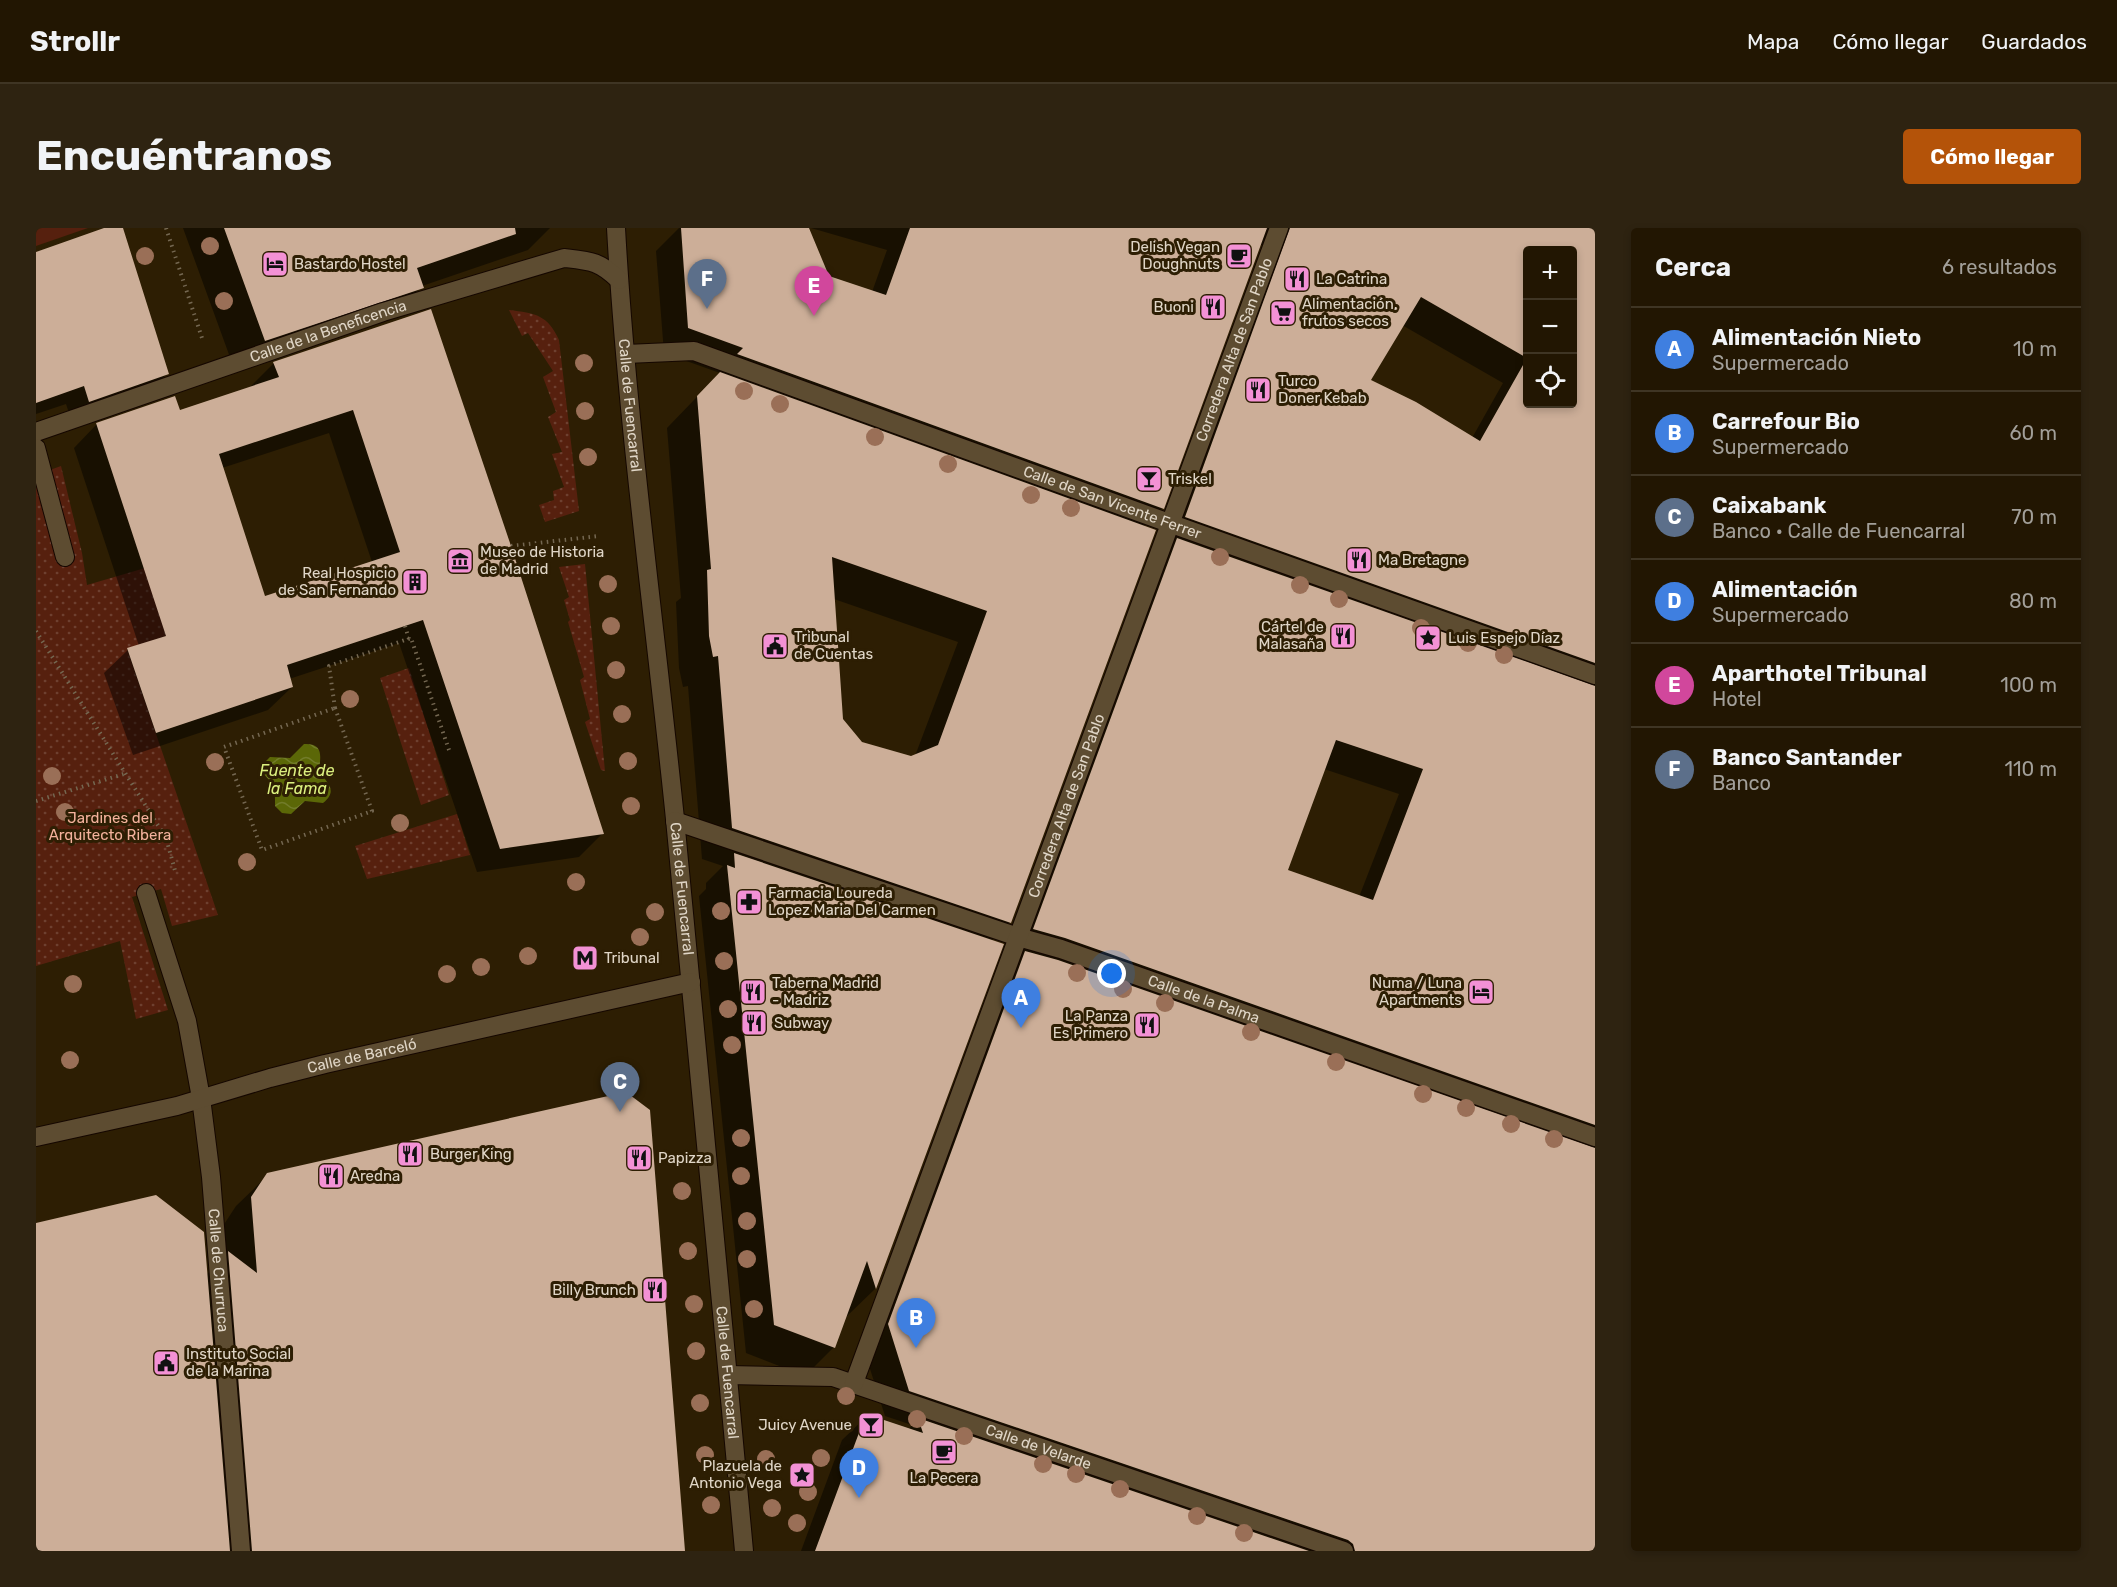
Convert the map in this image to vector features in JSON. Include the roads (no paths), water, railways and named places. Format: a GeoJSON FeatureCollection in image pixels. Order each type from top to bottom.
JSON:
{"type":"FeatureCollection","features":[{"type":"Feature","properties":{"kind":"street","name":"Calle de Fuencarral"},"geometry":{"type":"LineString","coordinates":[[616,228],[644,543],[691,982],[744,1551]]}},
{"type":"Feature","properties":{"kind":"street","name":"Corredera Alta de San Pablo"},"geometry":{"type":"LineString","coordinates":[[854,1383],[1008,969],[1169,523],[1280,228]]}},
{"type":"Feature","properties":{"kind":"street","name":"Calle de la Beneficencia"},"geometry":{"type":"LineString","coordinates":[[36,432],[383,312],[564,258],[584,260],[604,266],[619,280]]}},
{"type":"Feature","properties":{"kind":"street","name":"Calle de San Vicente Ferrer"},"geometry":{"type":"LineString","coordinates":[[626,354],[694,351],[1595,675]]}},
{"type":"Feature","properties":{"kind":"street"},"geometry":{"type":"LineString","coordinates":[[36,448],[65,557]]}},
{"type":"Feature","properties":{"kind":"street","name":"Calle de la Palma"},"geometry":{"type":"LineString","coordinates":[[675,821],[1018,937],[1062,949],[1595,1137]]}},
{"type":"Feature","properties":{"kind":"street","name":"Calle de Churruca"},"geometry":{"type":"LineString","coordinates":[[146,893],[187,1021],[201,1098],[211,1177],[241,1551]]}},
{"type":"Feature","properties":{"kind":"street","name":"Calle de Barceló"},"geometry":{"type":"LineString","coordinates":[[36,1137],[177,1106],[325,1064],[691,982]]}},
{"type":"Feature","properties":{"kind":"street","name":"Calle de Velarde"},"geometry":{"type":"LineString","coordinates":[[728,1375],[833,1377],[1344,1551]]}},
{"type":"Feature","properties":{"kind":"water","name":"Fuente de la Fama"},"geometry":{"type":"Polygon","coordinates":[[[304,744],[315,746],[320,752],[319,772],[330,787],[330,795],[323,803],[305,801],[291,814],[282,813],[275,806],[275,787],[263,773],[263,764],[270,757],[290,758],[304,744]]]}},
{"type":"Feature","properties":{"kind":"place","name":"Delish Vegan Doughnuts"},"geometry":{"type":"Point","coordinates":[1239,256]}},
{"type":"Feature","properties":{"kind":"place","name":"Bastardo Hostel"},"geometry":{"type":"Point","coordinates":[275,264]}},
{"type":"Feature","properties":{"kind":"place","name":"La Catrina"},"geometry":{"type":"Point","coordinates":[1297,279]}},
{"type":"Feature","properties":{"kind":"place","name":"Buoni"},"geometry":{"type":"Point","coordinates":[1213,307]}},
{"type":"Feature","properties":{"kind":"place","name":"Banco Santander"},"geometry":{"type":"Point","coordinates":[707,309]}},
{"type":"Feature","properties":{"kind":"place","name":"Alimentación, frutos secos"},"geometry":{"type":"Point","coordinates":[1283,313]}},
{"type":"Feature","properties":{"kind":"place","name":"Aparthotel Tribunal"},"geometry":{"type":"Point","coordinates":[814,316]}},
{"type":"Feature","properties":{"kind":"place","name":"Turco Doner Kebab"},"geometry":{"type":"Point","coordinates":[1258,390]}},
{"type":"Feature","properties":{"kind":"place","name":"Triskel"},"geometry":{"type":"Point","coordinates":[1149,479]}},
{"type":"Feature","properties":{"kind":"place","name":"Ma Bretagne"},"geometry":{"type":"Point","coordinates":[1359,560]}},
{"type":"Feature","properties":{"kind":"place","name":"Museo de Historia de Madrid"},"geometry":{"type":"Point","coordinates":[460,561]}},
{"type":"Feature","properties":{"kind":"place","name":"Real Hospicio de San Fernando"},"geometry":{"type":"Point","coordinates":[415,582]}},
{"type":"Feature","properties":{"kind":"place","name":"Cártel de Malasaña"},"geometry":{"type":"Point","coordinates":[1343,636]}},
{"type":"Feature","properties":{"kind":"place","name":"Luis Espejo Díaz"},"geometry":{"type":"Point","coordinates":[1428,638]}},
{"type":"Feature","properties":{"kind":"place","name":"Tribunal de Cuentas"},"geometry":{"type":"Point","coordinates":[775,646]}},
{"type":"Feature","properties":{"kind":"place","name":"Farmacia Loureda Lopez Maria Del Carmen"},"geometry":{"type":"Point","coordinates":[749,902]}},
{"type":"Feature","properties":{"kind":"place","name":"Tribunal"},"geometry":{"type":"Point","coordinates":[585,958]}},
{"type":"Feature","properties":{"kind":"place","name":"Taberna Madrid - Madriz"},"geometry":{"type":"Point","coordinates":[753,992]}},
{"type":"Feature","properties":{"kind":"place","name":"Numa / Luna Apartments"},"geometry":{"type":"Point","coordinates":[1481,992]}},
{"type":"Feature","properties":{"kind":"place","name":"Subway"},"geometry":{"type":"Point","coordinates":[754,1023]}},
{"type":"Feature","properties":{"kind":"place","name":"La Panza Es Primero"},"geometry":{"type":"Point","coordinates":[1147,1025]}},
{"type":"Feature","properties":{"kind":"place","name":"Alimentación Nieto"},"geometry":{"type":"Point","coordinates":[1021,1028]}},
{"type":"Feature","properties":{"kind":"place","name":"Caixabank"},"geometry":{"type":"Point","coordinates":[620,1112]}},
{"type":"Feature","properties":{"kind":"place","name":"Burger King"},"geometry":{"type":"Point","coordinates":[410,1154]}},
{"type":"Feature","properties":{"kind":"place","name":"Papizza"},"geometry":{"type":"Point","coordinates":[639,1158]}},
{"type":"Feature","properties":{"kind":"place","name":"Aredna"},"geometry":{"type":"Point","coordinates":[331,1176]}},
{"type":"Feature","properties":{"kind":"place","name":"Billy Brunch"},"geometry":{"type":"Point","coordinates":[655,1290]}},
{"type":"Feature","properties":{"kind":"place","name":"Carrefour Bio"},"geometry":{"type":"Point","coordinates":[916,1348]}},
{"type":"Feature","properties":{"kind":"place","name":"Instituto Social de la Marina"},"geometry":{"type":"Point","coordinates":[166,1363]}},
{"type":"Feature","properties":{"kind":"place","name":"Juicy Avenue"},"geometry":{"type":"Point","coordinates":[871,1425]}},
{"type":"Feature","properties":{"kind":"place","name":"La Pecera"},"geometry":{"type":"Point","coordinates":[944,1452]}},
{"type":"Feature","properties":{"kind":"place","name":"Plazuela de Antonio Vega"},"geometry":{"type":"Point","coordinates":[802,1475]}},
{"type":"Feature","properties":{"kind":"place","name":"Alimentación"},"geometry":{"type":"Point","coordinates":[859,1498]}},
{"type":"Feature","properties":{"kind":"park label","name":"Jardines del Arquitecto Ribera"},"geometry":{"type":"Point","coordinates":[110,826]}}]}
